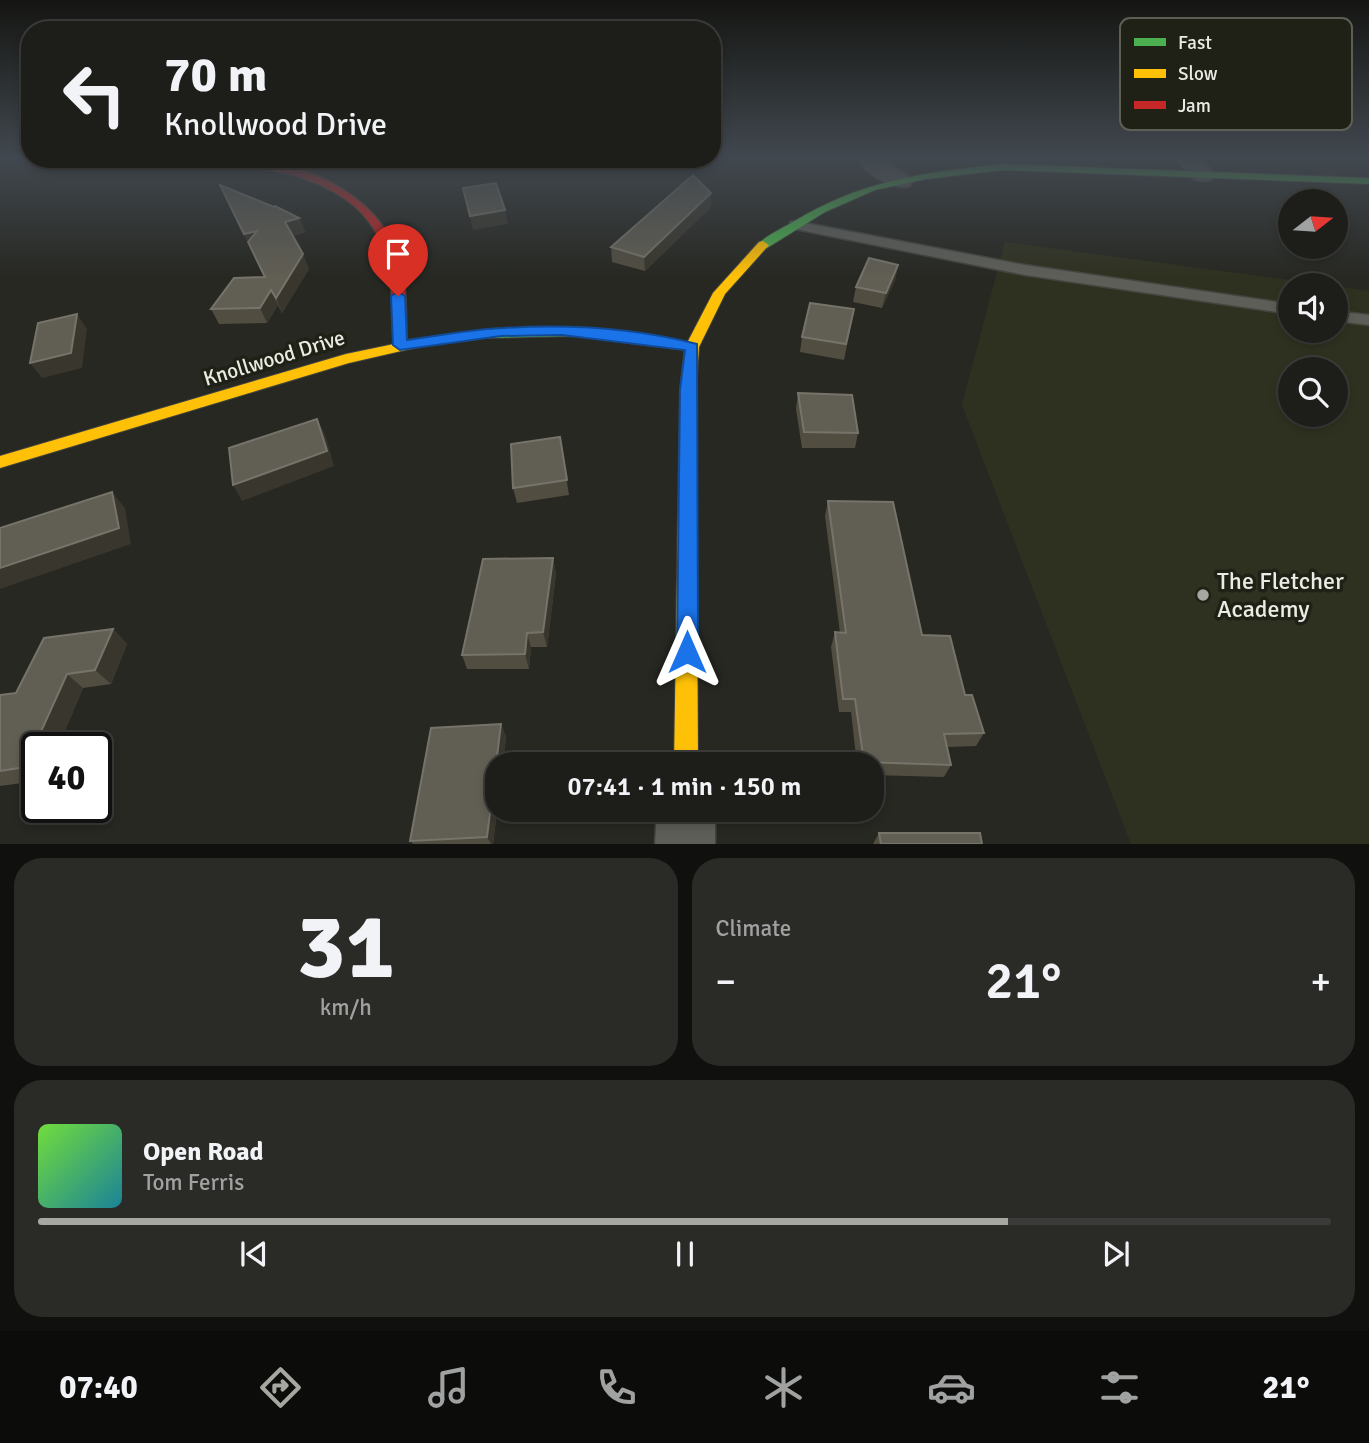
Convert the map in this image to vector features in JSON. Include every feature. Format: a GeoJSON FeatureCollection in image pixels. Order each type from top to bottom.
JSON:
{"type":"FeatureCollection","features":[{"type":"Feature","properties":{"kind":"street"},"geometry":{"type":"LineString","coordinates":[[352,198],[377,222],[391,252],[398,296],[400,345]]}},
{"type":"Feature","properties":{"kind":"street"},"geometry":{"type":"LineString","coordinates":[[686,752],[688,390],[692,347],[719,293],[762,245],[845,198]]}},
{"type":"Feature","properties":{"kind":"street","name":"Knollwood Drive"},"geometry":{"type":"LineString","coordinates":[[0,462],[282,376],[400,345],[501,332],[562,331],[660,340],[692,347]]}},
{"type":"Feature","properties":{"kind":"street"},"geometry":{"type":"LineString","coordinates":[[685,844],[686,822]]}},
{"type":"Feature","properties":{"kind":"lane"},"geometry":{"type":"LineString","coordinates":[[795,225],[1025,270],[1278,307]]}},
{"type":"Feature","properties":{"kind":"lane"},"geometry":{"type":"LineString","coordinates":[[1348,318],[1369,320]]}},
{"type":"Feature","properties":{"kind":"shaded area","name":"The Fletcher Academy"},"geometry":{"type":"Polygon","coordinates":[[[1005,242],[1278,278],[1278,343],[1348,343],[1348,288],[1369,291],[1369,844],[1131,844],[962,405],[1005,242]]]}},
{"type":"Feature","properties":{"kind":"building"},"geometry":{"type":"Polygon","coordinates":[[[227,198],[253,198],[299,218],[285,222],[303,254],[276,298],[271,290],[260,308],[211,309],[234,278],[265,277],[248,242],[257,231],[244,234],[227,198]]]}},
{"type":"Feature","properties":{"kind":"building"},"geometry":{"type":"Polygon","coordinates":[[[466,198],[501,198],[505,210],[470,216],[466,198]]]}},
{"type":"Feature","properties":{"kind":"building"},"geometry":{"type":"Polygon","coordinates":[[[666,198],[705,198],[644,257],[611,247],[666,198]]]}},
{"type":"Feature","properties":{"kind":"building"},"geometry":{"type":"Polygon","coordinates":[[[869,258],[898,265],[886,293],[856,287],[869,258]]]}},
{"type":"Feature","properties":{"kind":"building"},"geometry":{"type":"Polygon","coordinates":[[[810,303],[854,309],[846,344],[802,337],[810,303]]]}},
{"type":"Feature","properties":{"kind":"building"},"geometry":{"type":"Polygon","coordinates":[[[77,314],[71,353],[30,363],[38,323],[77,314]]]}},
{"type":"Feature","properties":{"kind":"building"},"geometry":{"type":"Polygon","coordinates":[[[798,393],[852,395],[858,433],[804,432],[798,393]]]}},
{"type":"Feature","properties":{"kind":"building"},"geometry":{"type":"Polygon","coordinates":[[[317,419],[327,451],[233,485],[229,448],[317,419]]]}},
{"type":"Feature","properties":{"kind":"building"},"geometry":{"type":"Polygon","coordinates":[[[560,437],[567,480],[513,488],[511,444],[560,437]]]}},
{"type":"Feature","properties":{"kind":"building"},"geometry":{"type":"Polygon","coordinates":[[[112,492],[119,528],[0,568],[0,528],[112,492]]]}},
{"type":"Feature","properties":{"kind":"building"},"geometry":{"type":"Polygon","coordinates":[[[828,501],[893,502],[922,635],[950,636],[965,695],[972,695],[984,733],[944,734],[951,765],[884,763],[884,752],[863,752],[855,699],[843,699],[835,632],[846,633],[828,501]]]}},
{"type":"Feature","properties":{"kind":"building"},"geometry":{"type":"Polygon","coordinates":[[[553,558],[543,632],[527,633],[525,654],[462,655],[483,559],[553,558]]]}},
{"type":"Feature","properties":{"kind":"building"},"geometry":{"type":"Polygon","coordinates":[[[113,629],[95,670],[67,674],[41,732],[21,732],[21,768],[0,771],[0,695],[16,693],[44,638],[113,629]]]}},
{"type":"Feature","properties":{"kind":"building"},"geometry":{"type":"Polygon","coordinates":[[[501,724],[498,752],[485,752],[485,822],[489,822],[487,837],[410,841],[431,728],[501,724]]]}},
{"type":"Feature","properties":{"kind":"building"},"geometry":{"type":"Polygon","coordinates":[[[879,833],[980,833],[982,844],[881,844],[879,833]]]}},
{"type":"Feature","properties":{"kind":"traffic: fast"},"geometry":{"type":"LineString","coordinates":[[763,245],[821,210],[848,198]]}},
{"type":"Feature","properties":{"kind":"traffic: fast"},"geometry":{"type":"LineString","coordinates":[[481,334],[574,332],[692,347]]}},
{"type":"Feature","properties":{"kind":"traffic: slow"},"geometry":{"type":"LineString","coordinates":[[686,752],[688,390],[692,347],[719,293],[763,245]]}},
{"type":"Feature","properties":{"kind":"traffic: slow"},"geometry":{"type":"LineString","coordinates":[[0,462],[346,359],[423,342],[481,334]]}},
{"type":"Feature","properties":{"kind":"traffic: jam"},"geometry":{"type":"LineString","coordinates":[[351,198],[368,213],[382,232],[392,254],[397,276],[400,345]]}},
{"type":"Feature","properties":{"kind":"place","name":"The Fletcher Academy"},"geometry":{"type":"Point","coordinates":[1203,595]}},
{"type":"Feature","properties":{"kind":"route"},"geometry":{"type":"LineString","coordinates":[[398,296],[400,345],[501,332],[562,331],[660,340],[692,347],[688,390],[687,652]]}}]}
